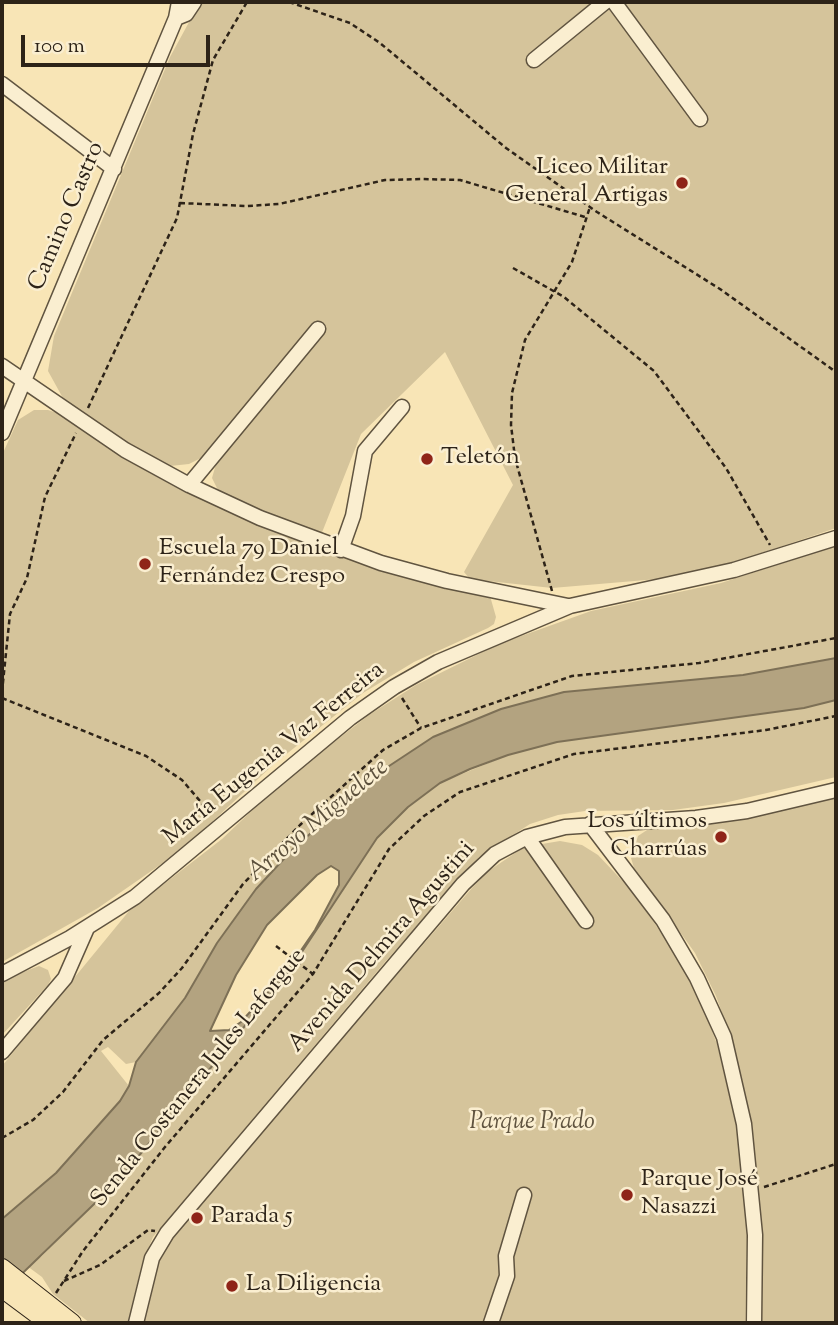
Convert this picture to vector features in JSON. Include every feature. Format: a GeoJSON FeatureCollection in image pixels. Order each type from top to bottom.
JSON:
{"type":"FeatureCollection","features":[{"type":"Feature","properties":{"kind":"main road"},"geometry":{"type":"LineString","coordinates":[[2,1268],[13,1291],[48,1323]]}},
{"type":"Feature","properties":{"kind":"main road"},"geometry":{"type":"LineString","coordinates":[[13,1291],[49,1305],[72,1323]]}},
{"type":"Feature","properties":{"kind":"street","name":"Camino Castro"},"geometry":{"type":"LineString","coordinates":[[2,433],[114,169],[176,18],[179,2]]}},
{"type":"Feature","properties":{"kind":"street","name":"Camino Castro"},"geometry":{"type":"LineString","coordinates":[[176,18],[186,13],[194,2]]}},
{"type":"Feature","properties":{"kind":"street"},"geometry":{"type":"LineString","coordinates":[[534,60],[605,2]]}},
{"type":"Feature","properties":{"kind":"street"},"geometry":{"type":"LineString","coordinates":[[614,2],[700,119]]}},
{"type":"Feature","properties":{"kind":"street"},"geometry":{"type":"LineString","coordinates":[[2,84],[114,169]]}},
{"type":"Feature","properties":{"kind":"street"},"geometry":{"type":"LineString","coordinates":[[189,485],[317,329]]}},
{"type":"Feature","properties":{"kind":"street"},"geometry":{"type":"LineString","coordinates":[[2,366],[82,421],[189,485],[260,518],[341,550],[447,581],[563,605]]}},
{"type":"Feature","properties":{"kind":"street"},"geometry":{"type":"LineString","coordinates":[[341,550],[353,516],[365,451],[402,407]]}},
{"type":"Feature","properties":{"kind":"street","name":"María Eugenia Vaz Ferreira"},"geometry":{"type":"LineString","coordinates":[[2,974],[87,928],[135,897],[350,718],[394,687],[492,637],[563,605],[777,559],[836,538]]}},
{"type":"Feature","properties":{"kind":"street","name":"Avenida Delmira Agustini"},"geometry":{"type":"LineString","coordinates":[[136,1323],[152,1258],[167,1233],[463,884],[495,854],[527,837],[565,827],[696,818],[747,811],[836,790]]}},
{"type":"Feature","properties":{"kind":"street"},"geometry":{"type":"LineString","coordinates":[[590,824],[663,920],[697,978],[724,1037],[744,1124],[755,1235],[754,1323]]}},
{"type":"Feature","properties":{"kind":"street"},"geometry":{"type":"LineString","coordinates":[[527,837],[586,921]]}},
{"type":"Feature","properties":{"kind":"street"},"geometry":{"type":"LineString","coordinates":[[2,1052],[65,978],[87,928]]}},
{"type":"Feature","properties":{"kind":"street"},"geometry":{"type":"LineString","coordinates":[[491,1323],[507,1276],[506,1256],[524,1195]]}},
{"type":"Feature","properties":{"kind":"path"},"geometry":{"type":"LineString","coordinates":[[2,692],[10,614],[27,578],[45,498],[177,218],[193,134],[213,60],[247,2]]}},
{"type":"Feature","properties":{"kind":"path"},"geometry":{"type":"LineString","coordinates":[[289,2],[349,23],[380,43],[497,141],[590,206],[720,289],[836,372]]}},
{"type":"Feature","properties":{"kind":"path"},"geometry":{"type":"LineString","coordinates":[[180,203],[247,206],[279,204],[385,180],[460,180],[586,217]]}},
{"type":"Feature","properties":{"kind":"path"},"geometry":{"type":"LineString","coordinates":[[563,605],[515,458],[511,425],[512,393],[525,340],[572,262],[590,206]]}},
{"type":"Feature","properties":{"kind":"path"},"geometry":{"type":"LineString","coordinates":[[513,268],[555,292],[654,372],[726,468],[750,505],[777,559]]}},
{"type":"Feature","properties":{"kind":"path"},"geometry":{"type":"LineString","coordinates":[[2,1138],[33,1119],[63,1092],[103,1040],[159,993],[182,968],[243,884],[300,825],[383,750],[421,728],[572,676],[699,663],[836,638]]}},
{"type":"Feature","properties":{"kind":"path"},"geometry":{"type":"LineString","coordinates":[[394,687],[421,728]]}},
{"type":"Feature","properties":{"kind":"path"},"geometry":{"type":"LineString","coordinates":[[2,698],[146,755],[182,780],[208,807],[220,826]]}},
{"type":"Feature","properties":{"kind":"path","name":"Senda Costanera Jules Laforgue"},"geometry":{"type":"LineString","coordinates":[[49,1305],[83,1251],[173,1136],[312,972],[389,849],[424,816],[460,792],[573,754],[766,730],[836,716]]}},
{"type":"Feature","properties":{"kind":"path"},"geometry":{"type":"LineString","coordinates":[[276,946],[312,972]]}},
{"type":"Feature","properties":{"kind":"path"},"geometry":{"type":"LineString","coordinates":[[751,1191],[836,1164]]}},
{"type":"Feature","properties":{"kind":"path"},"geometry":{"type":"LineString","coordinates":[[64,1281],[100,1265],[148,1230],[167,1233]]}},
{"type":"Feature","properties":{"kind":"green space"},"geometry":{"type":"Polygon","coordinates":[[[200,2],[836,2],[836,528],[738,561],[658,579],[552,588],[470,579],[464,572],[513,485],[445,352],[361,434],[321,535],[269,515],[218,490],[212,478],[216,464],[205,456],[189,464],[170,466],[131,445],[64,400],[48,371],[54,336],[170,57],[200,2]]]}},
{"type":"Feature","properties":{"kind":"green space"},"geometry":{"type":"Polygon","coordinates":[[[34,410],[48,410],[66,416],[184,489],[490,596],[496,617],[494,624],[488,628],[414,662],[363,693],[274,764],[183,849],[98,908],[2,962],[2,455],[18,420],[34,410]]]}},
{"type":"Feature","properties":{"kind":"green space"},"geometry":{"type":"Polygon","coordinates":[[[836,546],[836,658],[743,675],[564,692],[500,709],[433,737],[380,772],[294,848],[256,889],[217,942],[185,998],[136,1062],[126,1064],[108,1047],[101,1051],[129,1086],[120,1101],[56,1173],[2,1219],[2,1066],[129,911],[222,839],[281,783],[369,715],[416,685],[499,644],[591,611],[721,583],[836,546]]]}},
{"type":"Feature","properties":{"kind":"green space"},"geometry":{"type":"Polygon","coordinates":[[[836,700],[836,777],[724,803],[673,810],[585,811],[558,815],[530,824],[479,857],[385,962],[153,1237],[142,1264],[128,1323],[90,1323],[53,1294],[42,1277],[27,1266],[42,1256],[120,1179],[288,973],[377,838],[408,807],[440,783],[508,755],[557,742],[804,708],[836,700]]]}},
{"type":"Feature","properties":{"kind":"green space"},"geometry":{"type":"Polygon","coordinates":[[[836,795],[836,1323],[760,1323],[758,1186],[743,1083],[731,1038],[716,996],[695,953],[634,868],[631,858],[638,836],[650,828],[836,795]]]}},
{"type":"Feature","properties":{"kind":"green space","name":"Parque Prado"},"geometry":{"type":"Polygon","coordinates":[[[560,841],[582,845],[598,855],[633,892],[679,959],[699,997],[717,1044],[740,1142],[747,1232],[745,1323],[143,1323],[159,1258],[166,1242],[472,888],[487,872],[524,847],[560,841]]]}},
{"type":"Feature","properties":{"kind":"green space"},"geometry":{"type":"Polygon","coordinates":[[[39,966],[48,970],[51,979],[48,985],[2,1035],[2,980],[39,966]]]}},
{"type":"Feature","properties":{"kind":"shaded area"},"geometry":{"type":"Polygon","coordinates":[[[836,658],[836,700],[804,708],[557,742],[508,755],[470,769],[440,783],[408,807],[377,838],[288,973],[120,1179],[2,1293],[2,1219],[56,1173],[120,1101],[129,1086],[136,1062],[185,998],[217,943],[256,889],[294,848],[380,772],[433,737],[501,709],[564,692],[743,675],[836,658]],[[331,866],[317,875],[267,925],[236,975],[210,1031],[229,1030],[241,1022],[286,972],[315,930],[339,885],[339,871],[331,866]]]}},
{"type":"Feature","properties":{"kind":"place","name":"Liceo Militar General Artigas"},"geometry":{"type":"Point","coordinates":[682,183]}},
{"type":"Feature","properties":{"kind":"place","name":"Teletón"},"geometry":{"type":"Point","coordinates":[427,459]}},
{"type":"Feature","properties":{"kind":"place","name":"Escuela 79 Daniel Fernández Crespo"},"geometry":{"type":"Point","coordinates":[145,564]}},
{"type":"Feature","properties":{"kind":"place","name":"Los últimos Charrúas"},"geometry":{"type":"Point","coordinates":[721,837]}},
{"type":"Feature","properties":{"kind":"place","name":"Parque José Nasazzi"},"geometry":{"type":"Point","coordinates":[627,1195]}},
{"type":"Feature","properties":{"kind":"place","name":"Parada 5"},"geometry":{"type":"Point","coordinates":[197,1218]}},
{"type":"Feature","properties":{"kind":"place","name":"La Diligencia"},"geometry":{"type":"Point","coordinates":[232,1286]}},
{"type":"Feature","properties":{"kind":"water label","name":"Arroyo Miguelete"},"geometry":{"type":"Point","coordinates":[319,822]}}]}
